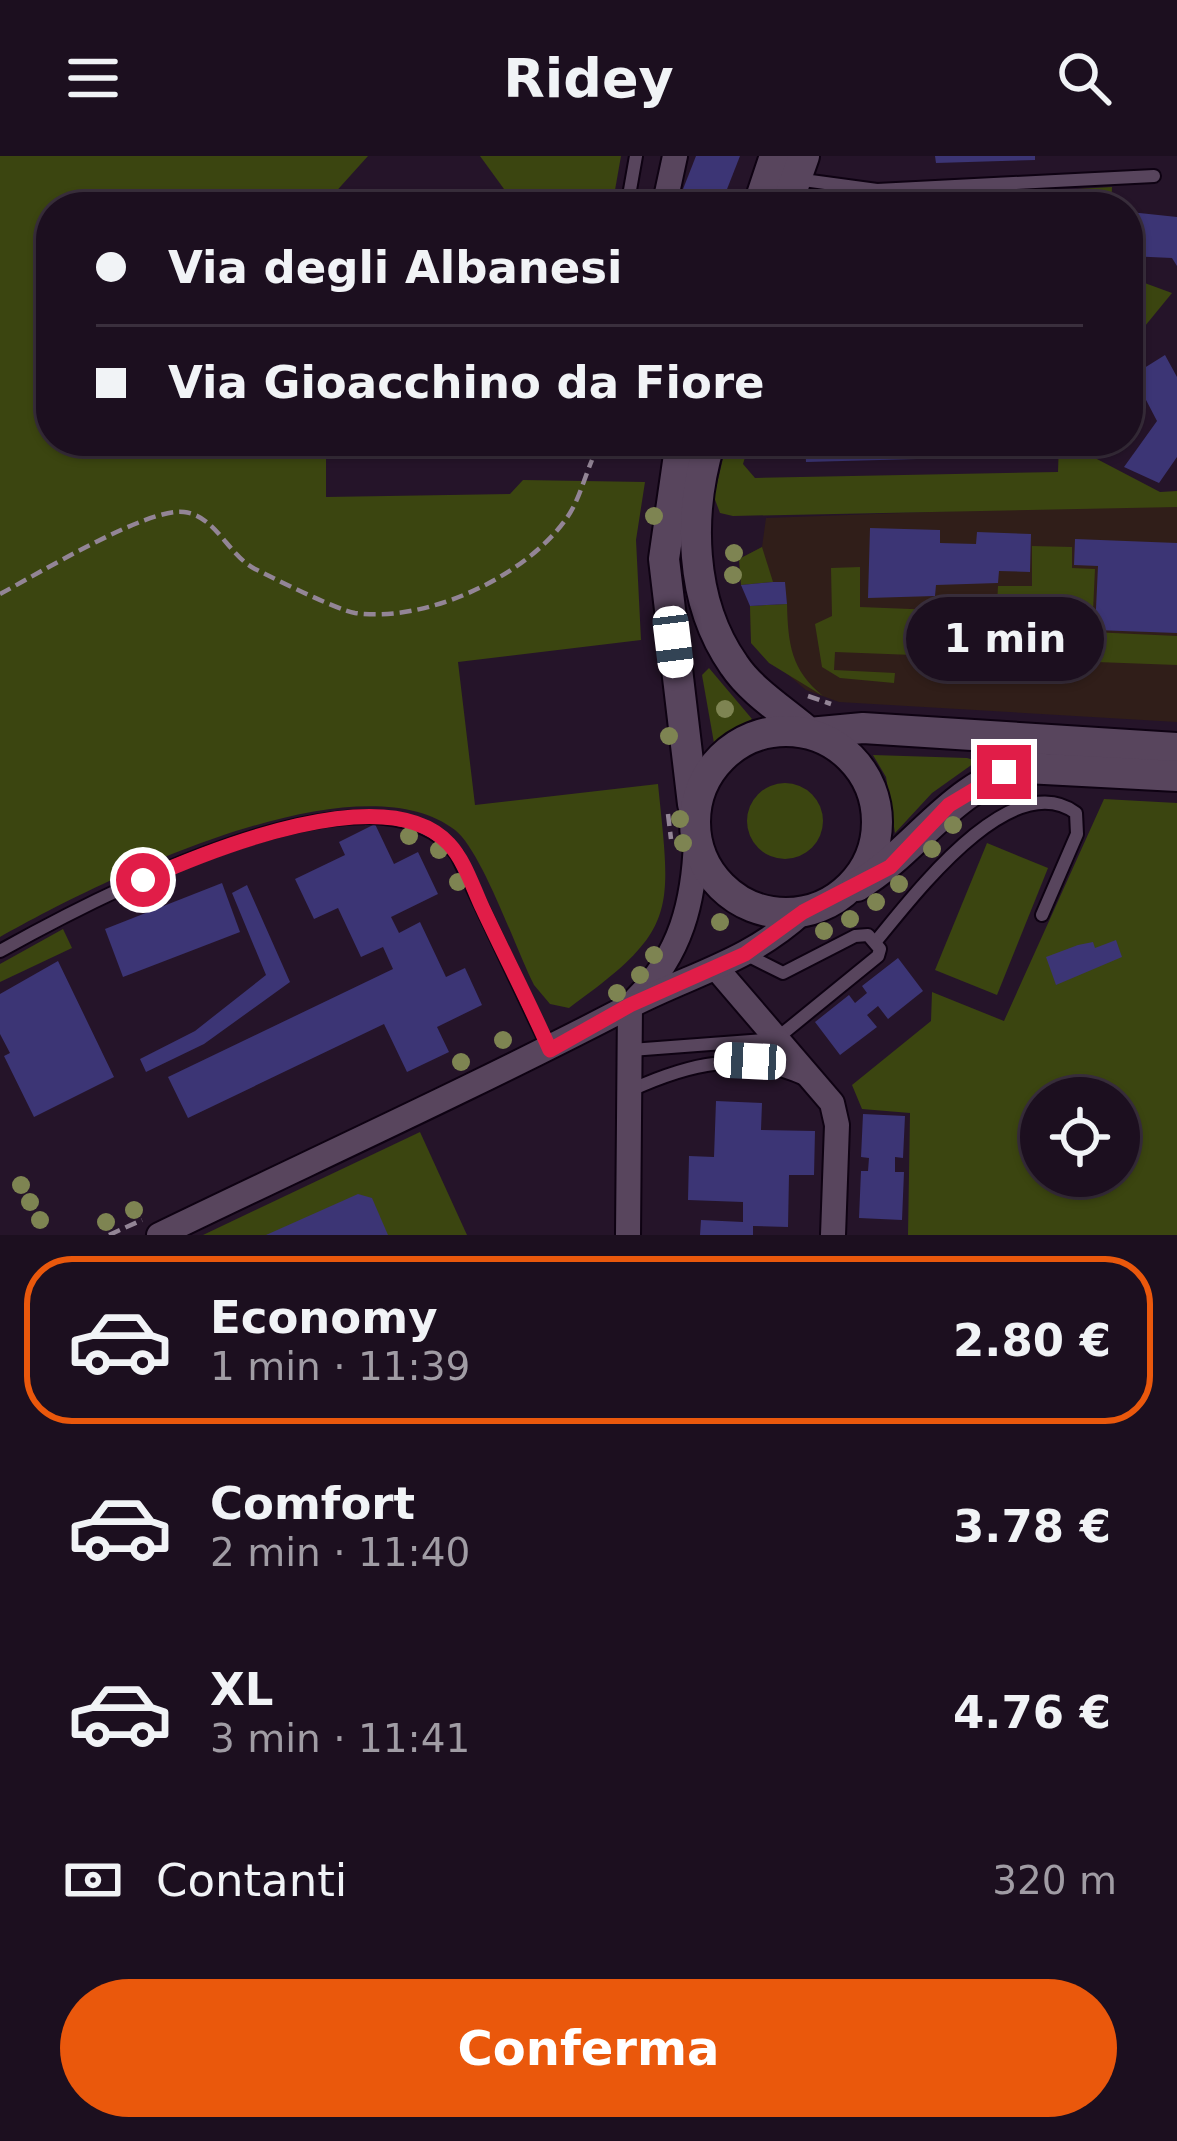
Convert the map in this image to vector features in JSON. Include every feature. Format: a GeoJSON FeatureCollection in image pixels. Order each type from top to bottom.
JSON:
{"type":"FeatureCollection","features":[{"type":"Feature","properties":{"kind":"street"},"geometry":{"type":"LineString","coordinates":[[667,192],[675,156]]}},
{"type":"Feature","properties":{"kind":"street"},"geometry":{"type":"LineString","coordinates":[[628,1235],[630,1005],[668,961],[694,893],[695,828],[664,560],[687,456]]}},
{"type":"Feature","properties":{"kind":"street"},"geometry":{"type":"LineString","coordinates":[[691,456],[694,528],[706,606],[734,666],[809,733],[854,760],[876,807],[869,859],[836,899]]}},
{"type":"Feature","properties":{"kind":"street"},"geometry":{"type":"LineString","coordinates":[[803,912],[763,911],[743,904],[713,877],[695,828],[706,777],[733,747],[770,732],[863,728],[1177,748]]}},
{"type":"Feature","properties":{"kind":"street"},"geometry":{"type":"LineString","coordinates":[[159,1235],[550,1050],[630,1005],[745,954],[803,912],[836,899],[890,867],[949,805],[1004,772],[1042,768],[1177,776]]}},
{"type":"Feature","properties":{"kind":"street"},"geometry":{"type":"LineString","coordinates":[[717,969],[832,1103],[837,1125],[833,1235]]}},
{"type":"Feature","properties":{"kind":"lane"},"geometry":{"type":"LineString","coordinates":[[630,192],[636,156]]}},
{"type":"Feature","properties":{"kind":"lane"},"geometry":{"type":"LineString","coordinates":[[790,174],[877,190],[1154,176]]}},
{"type":"Feature","properties":{"kind":"lane"},"geometry":{"type":"LineString","coordinates":[[631,1050],[776,1039],[878,956],[877,940],[966,840],[1024,808],[1060,805],[1076,813],[1079,822],[1042,915]]}},
{"type":"Feature","properties":{"kind":"lane"},"geometry":{"type":"LineString","coordinates":[[0,951],[63,916],[224,844],[317,823],[403,821],[440,835],[458,855],[550,1050]]}},
{"type":"Feature","properties":{"kind":"lane"},"geometry":{"type":"LineString","coordinates":[[745,954],[783,973],[855,936],[877,940]]}},
{"type":"Feature","properties":{"kind":"lane"},"geometry":{"type":"LineString","coordinates":[[631,1090],[666,1074],[723,1060],[777,1067],[819,1085]]}},
{"type":"Feature","properties":{"kind":"path"},"geometry":{"type":"LineString","coordinates":[[0,594],[160,514],[183,512],[208,523],[255,569],[330,605],[352,613],[417,610],[500,574],[533,553],[570,514],[592,460]]}},
{"type":"Feature","properties":{"kind":"path"},"geometry":{"type":"LineString","coordinates":[[792,688],[835,705]]}},
{"type":"Feature","properties":{"kind":"shaded area"},"geometry":{"type":"Polygon","coordinates":[[[1177,507],[1177,722],[839,702],[806,690],[751,643],[750,606],[787,604],[784,582],[741,585],[739,559],[762,547],[766,518],[1177,507]]]}},
{"type":"Feature","properties":{"kind":"green space"},"geometry":{"type":"Polygon","coordinates":[[[0,156],[368,156],[336,192],[36,192],[36,456],[326,456],[326,497],[510,494],[523,480],[645,482],[636,540],[641,640],[458,662],[475,805],[658,784],[665,862],[660,915],[631,958],[605,981],[569,1008],[550,1004],[534,985],[476,858],[455,830],[411,810],[355,807],[292,816],[226,834],[98,887],[0,937],[0,156]]]}},
{"type":"Feature","properties":{"kind":"green space"},"geometry":{"type":"Polygon","coordinates":[[[480,156],[621,156],[615,192],[506,192],[480,156]]]}},
{"type":"Feature","properties":{"kind":"green space"},"geometry":{"type":"Polygon","coordinates":[[[1112,187],[1112,192],[1025,192],[1112,187]]]}},
{"type":"Feature","properties":{"kind":"green space"},"geometry":{"type":"Polygon","coordinates":[[[1143,282],[1172,293],[1143,328],[1143,282]]]}},
{"type":"Feature","properties":{"kind":"green space"},"geometry":{"type":"Polygon","coordinates":[[[724,456],[745,456],[743,464],[755,478],[1058,472],[1059,456],[1095,456],[1160,492],[1177,491],[1177,507],[733,516],[720,513],[714,497],[724,456]]]}},
{"type":"Feature","properties":{"kind":"green space"},"geometry":{"type":"Polygon","coordinates":[[[1032,546],[1072,547],[1072,568],[1095,569],[1092,632],[1177,636],[1177,665],[835,652],[834,670],[895,673],[894,683],[840,678],[822,667],[815,624],[832,616],[831,568],[860,567],[860,607],[936,610],[945,604],[997,605],[998,586],[1032,586],[1032,546]]]}},
{"type":"Feature","properties":{"kind":"green space"},"geometry":{"type":"Polygon","coordinates":[[[762,547],[773,582],[741,585],[739,559],[762,547]]]}},
{"type":"Feature","properties":{"kind":"green space"},"geometry":{"type":"Polygon","coordinates":[[[787,604],[793,655],[823,696],[769,663],[751,643],[750,606],[787,604]]]}},
{"type":"Feature","properties":{"kind":"green space"},"geometry":{"type":"Polygon","coordinates":[[[709,668],[752,719],[714,743],[702,675],[709,668]]]}},
{"type":"Feature","properties":{"kind":"green space"},"geometry":{"type":"Polygon","coordinates":[[[873,755],[977,761],[932,793],[895,833],[886,777],[873,755]]]}},
{"type":"Feature","properties":{"kind":"green space"},"geometry":{"type":"Polygon","coordinates":[[[785,783],[800,785],[812,794],[821,806],[821,836],[812,848],[800,857],[785,859],[770,857],[758,848],[749,836],[747,821],[749,806],[758,794],[770,785],[785,783]]]}},
{"type":"Feature","properties":{"kind":"green space"},"geometry":{"type":"Polygon","coordinates":[[[1104,799],[1177,803],[1177,1235],[908,1235],[910,1113],[862,1109],[852,1085],[931,1021],[932,992],[1004,1021],[1104,799]]]}},
{"type":"Feature","properties":{"kind":"green space"},"geometry":{"type":"Polygon","coordinates":[[[987,843],[1048,868],[997,995],[935,970],[987,843]]]}},
{"type":"Feature","properties":{"kind":"green space"},"geometry":{"type":"Polygon","coordinates":[[[63,929],[72,948],[0,982],[0,964],[63,929]]]}},
{"type":"Feature","properties":{"kind":"green space"},"geometry":{"type":"Polygon","coordinates":[[[420,1132],[467,1235],[203,1235],[420,1132]]]}},
{"type":"Feature","properties":{"kind":"building"},"geometry":{"type":"Polygon","coordinates":[[[696,156],[740,156],[726,192],[682,192],[696,156]]]}},
{"type":"Feature","properties":{"kind":"building"},"geometry":{"type":"Polygon","coordinates":[[[935,156],[1035,156],[1035,160],[936,163],[935,156]]]}},
{"type":"Feature","properties":{"kind":"building"},"geometry":{"type":"Polygon","coordinates":[[[1143,213],[1177,217],[1177,266],[1172,258],[1143,257],[1143,213]]]}},
{"type":"Feature","properties":{"kind":"building"},"geometry":{"type":"Polygon","coordinates":[[[1165,355],[1177,377],[1177,457],[1159,483],[1124,467],[1132,456],[1143,456],[1143,441],[1157,421],[1143,394],[1143,369],[1165,355]]]}},
{"type":"Feature","properties":{"kind":"building"},"geometry":{"type":"Polygon","coordinates":[[[806,456],[917,456],[917,459],[806,462],[806,456]]]}},
{"type":"Feature","properties":{"kind":"building"},"geometry":{"type":"Polygon","coordinates":[[[870,528],[940,530],[940,543],[976,544],[977,532],[1031,534],[1030,572],[999,571],[998,583],[936,585],[935,596],[868,598],[870,528]]]}},
{"type":"Feature","properties":{"kind":"building"},"geometry":{"type":"Polygon","coordinates":[[[1075,539],[1177,543],[1177,633],[1095,630],[1098,566],[1074,565],[1075,539]]]}},
{"type":"Feature","properties":{"kind":"building"},"geometry":{"type":"Polygon","coordinates":[[[785,582],[787,604],[750,606],[741,585],[785,582]]]}},
{"type":"Feature","properties":{"kind":"building"},"geometry":{"type":"Polygon","coordinates":[[[375,824],[394,864],[418,852],[438,894],[391,917],[399,933],[420,922],[446,977],[465,968],[482,1005],[437,1027],[449,1052],[407,1072],[384,1024],[188,1118],[168,1077],[393,969],[383,947],[361,957],[338,908],[314,919],[295,879],[345,855],[339,842],[375,824]]]}},
{"type":"Feature","properties":{"kind":"building"},"geometry":{"type":"Polygon","coordinates":[[[222,883],[240,932],[123,977],[105,929],[222,883]]]}},
{"type":"Feature","properties":{"kind":"building"},"geometry":{"type":"Polygon","coordinates":[[[247,885],[290,982],[204,1044],[146,1072],[140,1059],[195,1031],[266,975],[232,893],[247,885]]]}},
{"type":"Feature","properties":{"kind":"building"},"geometry":{"type":"Polygon","coordinates":[[[1116,940],[1122,957],[1056,985],[1046,957],[1078,945],[1093,942],[1095,948],[1116,940]]]}},
{"type":"Feature","properties":{"kind":"building"},"geometry":{"type":"Polygon","coordinates":[[[898,958],[923,991],[888,1019],[878,1006],[867,1015],[877,1027],[840,1055],[815,1022],[849,995],[855,1003],[867,993],[862,986],[898,958]]]}},
{"type":"Feature","properties":{"kind":"building"},"geometry":{"type":"Polygon","coordinates":[[[58,961],[114,1077],[34,1117],[4,1056],[10,1053],[0,1034],[0,994],[58,961]]]}},
{"type":"Feature","properties":{"kind":"building"},"geometry":{"type":"Polygon","coordinates":[[[716,1101],[762,1103],[761,1130],[815,1131],[814,1175],[789,1175],[788,1227],[753,1226],[753,1235],[700,1235],[701,1220],[743,1222],[743,1202],[688,1200],[689,1156],[714,1157],[716,1101]]]}},
{"type":"Feature","properties":{"kind":"building"},"geometry":{"type":"Polygon","coordinates":[[[863,1114],[905,1116],[903,1158],[895,1157],[895,1172],[904,1172],[902,1220],[859,1218],[861,1171],[868,1171],[869,1158],[861,1157],[863,1114]]]}},
{"type":"Feature","properties":{"kind":"building"},"geometry":{"type":"Polygon","coordinates":[[[358,1194],[372,1198],[388,1235],[266,1235],[358,1194]]]}},
{"type":"Feature","properties":{"kind":"route"},"geometry":{"type":"LineString","coordinates":[[143,880],[224,844],[317,823],[389,818],[428,829],[458,855],[550,1050],[630,1005],[690,983],[745,954],[803,912],[836,899],[890,867],[949,805],[1004,772]]}}]}
